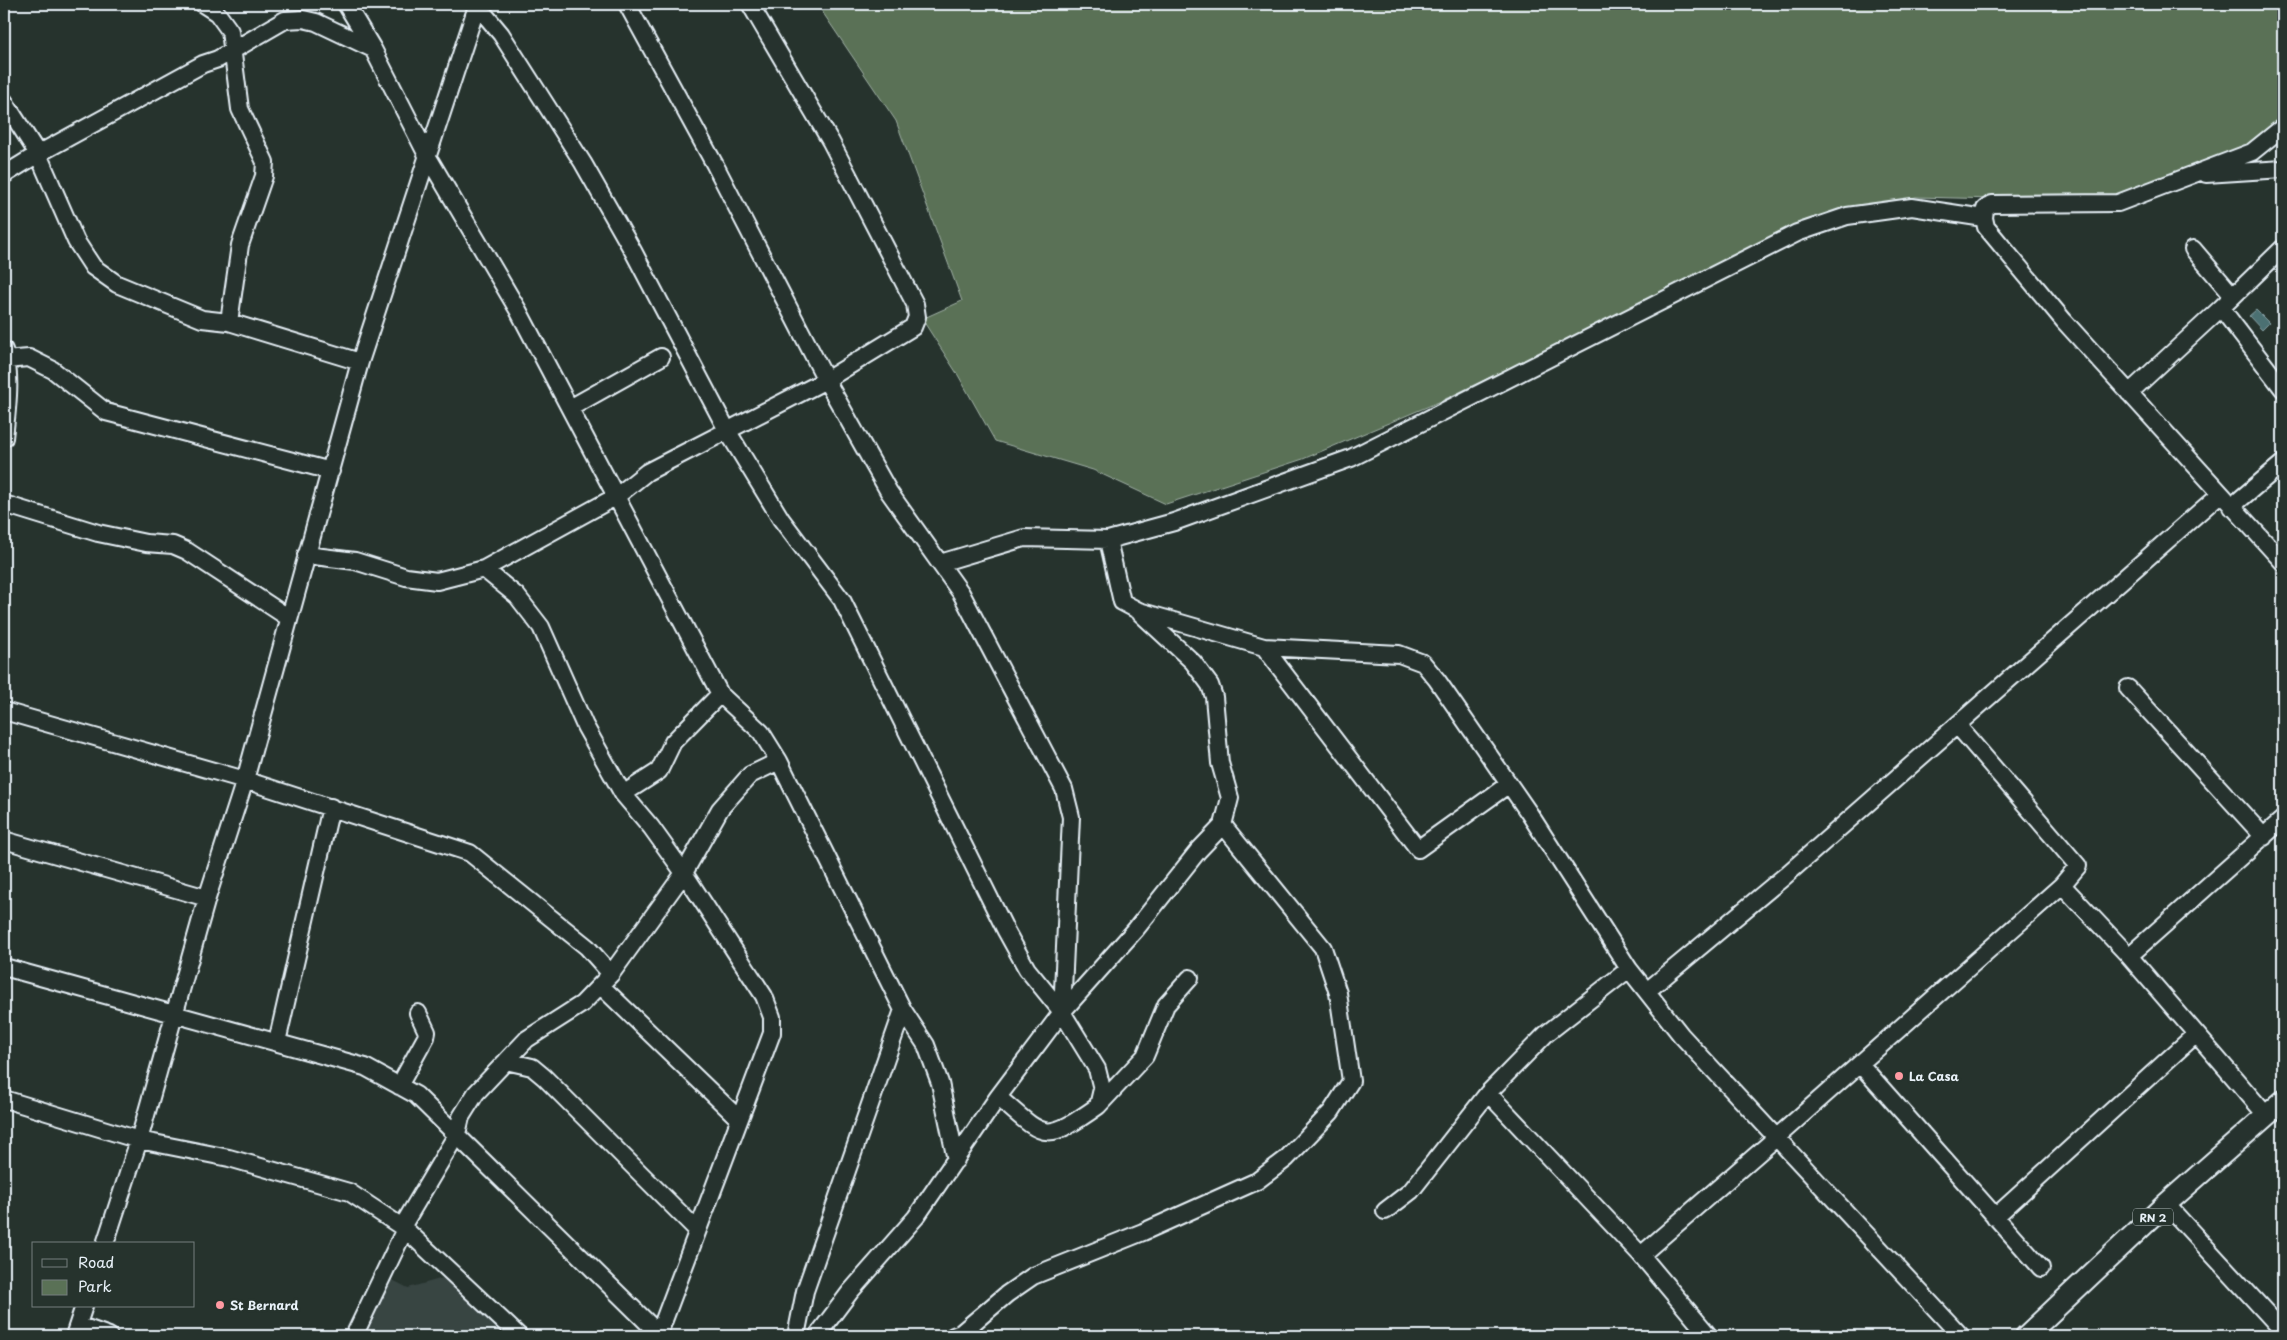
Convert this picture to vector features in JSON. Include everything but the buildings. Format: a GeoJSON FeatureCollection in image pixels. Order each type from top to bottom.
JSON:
{"type":"FeatureCollection","features":[{"type":"Feature","properties":{"kind":"main road","name":"RN 2"},"geometry":{"type":"LineString","coordinates":[[2026,1336],[2166,1204],[2283,1101]]}},
{"type":"Feature","properties":{"kind":"street"},"geometry":{"type":"LineString","coordinates":[[202,4],[218,13],[230,31],[231,51],[240,109],[262,154],[266,168],[240,245],[229,322]]}},
{"type":"Feature","properties":{"kind":"street"},"geometry":{"type":"LineString","coordinates":[[346,4],[373,49],[428,157],[518,310],[720,694],[761,732],[779,761],[903,1010],[926,1045],[940,1084],[956,1160]]}},
{"type":"Feature","properties":{"kind":"street"},"geometry":{"type":"LineString","coordinates":[[628,4],[720,174],[826,380],[890,492],[960,593],[1064,789],[1071,817],[1062,1012]]}},
{"type":"Feature","properties":{"kind":"street"},"geometry":{"type":"LineString","coordinates":[[306,555],[355,561],[406,577],[437,581],[484,569],[617,496],[646,472],[728,432],[826,380],[913,326],[917,317],[915,304],[831,142],[750,4]]}},
{"type":"Feature","properties":{"kind":"street"},"geometry":{"type":"LineString","coordinates":[[106,1242],[139,1140],[207,898],[245,780],[360,362],[477,5]]}},
{"type":"Feature","properties":{"kind":"street"},"geometry":{"type":"LineString","coordinates":[[477,5],[501,34],[583,163],[728,432],[781,519],[842,600],[1006,931],[1027,969],[1062,1012],[1097,1070],[1102,1088],[1098,1106]]}},
{"type":"Feature","properties":{"kind":"street"},"geometry":{"type":"LineString","coordinates":[[4,175],[38,154],[187,72],[212,62],[284,20],[303,19],[316,22],[373,49]]}},
{"type":"Feature","properties":{"kind":"street"},"geometry":{"type":"LineString","coordinates":[[4,102],[38,154],[76,241],[93,267],[117,284],[202,318],[229,322],[360,362]]}},
{"type":"Feature","properties":{"kind":"street"},"geometry":{"type":"LineString","coordinates":[[2283,128],[2252,152],[2118,203],[1992,204],[1985,209],[1984,218],[1986,227],[2064,321],[2283,562]]}},
{"type":"Feature","properties":{"kind":"street"},"geometry":{"type":"LineString","coordinates":[[2190,175],[2283,169]]}},
{"type":"Feature","properties":{"kind":"street"},"geometry":{"type":"LineString","coordinates":[[940,563],[1024,538],[1108,540],[1174,522],[1352,458],[1797,233],[1847,216],[1912,207],[1984,218]]}},
{"type":"Feature","properties":{"kind":"street"},"geometry":{"type":"LineString","coordinates":[[2129,393],[2283,248]]}},
{"type":"Feature","properties":{"kind":"street"},"geometry":{"type":"LineString","coordinates":[[2193,249],[2233,296]]}},
{"type":"Feature","properties":{"kind":"street"},"geometry":{"type":"LineString","coordinates":[[2221,308],[2283,389]]}},
{"type":"Feature","properties":{"kind":"street"},"geometry":{"type":"LineString","coordinates":[[4,438],[9,394],[5,356],[29,358],[53,370],[106,412],[330,471]]}},
{"type":"Feature","properties":{"kind":"street"},"geometry":{"type":"LineString","coordinates":[[570,408],[661,357]]}},
{"type":"Feature","properties":{"kind":"street"},"geometry":{"type":"LineString","coordinates":[[2231,507],[2283,463]]}},
{"type":"Feature","properties":{"kind":"street"},"geometry":{"type":"LineString","coordinates":[[1647,991],[1778,882],[2220,494]]}},
{"type":"Feature","properties":{"kind":"street"},"geometry":{"type":"LineString","coordinates":[[4,504],[98,533],[146,542],[173,544],[187,551],[289,618]]}},
{"type":"Feature","properties":{"kind":"street"},"geometry":{"type":"LineString","coordinates":[[1108,540],[1122,602],[1139,611],[1264,647],[1399,654],[1423,662],[1509,784],[1629,969],[1681,1035],[1961,1336]]}},
{"type":"Feature","properties":{"kind":"street"},"geometry":{"type":"LineString","coordinates":[[4,967],[365,1067],[416,1095],[658,1335],[772,1033],[772,1017],[764,996],[684,873],[651,828],[622,794],[585,726],[541,627],[517,596],[484,569]]}},
{"type":"Feature","properties":{"kind":"street"},"geometry":{"type":"LineString","coordinates":[[817,1336],[850,1292],[916,1217],[998,1097],[1062,1012],[1136,929],[1192,859],[1223,825],[1230,798],[1220,763],[1214,697],[1210,685],[1193,662],[1139,611]]}},
{"type":"Feature","properties":{"kind":"street"},"geometry":{"type":"LineString","coordinates":[[1264,647],[1418,849],[1509,784]]}},
{"type":"Feature","properties":{"kind":"street"},"geometry":{"type":"LineString","coordinates":[[2128,688],[2264,837]]}},
{"type":"Feature","properties":{"kind":"street"},"geometry":{"type":"LineString","coordinates":[[622,794],[659,770],[673,742],[720,694]]}},
{"type":"Feature","properties":{"kind":"street"},"geometry":{"type":"LineString","coordinates":[[4,711],[245,780],[470,853],[587,947],[606,980],[739,1119]]}},
{"type":"Feature","properties":{"kind":"street"},"geometry":{"type":"LineString","coordinates":[[1641,1255],[1860,1064],[2062,884],[2078,866],[1957,725]]}},
{"type":"Feature","properties":{"kind":"street"},"geometry":{"type":"LineString","coordinates":[[354,1336],[403,1228],[457,1134],[461,1117],[476,1093],[527,1039],[582,1004],[606,980],[684,873],[720,809],[750,775],[779,761]]}},
{"type":"Feature","properties":{"kind":"street"},"geometry":{"type":"LineString","coordinates":[[277,1042],[331,807]]}},
{"type":"Feature","properties":{"kind":"street"},"geometry":{"type":"LineString","coordinates":[[2129,956],[2283,819]]}},
{"type":"Feature","properties":{"kind":"street"},"geometry":{"type":"LineString","coordinates":[[954,1336],[961,1333],[1007,1294],[1033,1276],[1143,1232],[1257,1181],[1286,1159],[1331,1112],[1351,1081],[1338,993],[1324,948],[1223,825]]}},
{"type":"Feature","properties":{"kind":"street"},"geometry":{"type":"LineString","coordinates":[[4,840],[207,898]]}},
{"type":"Feature","properties":{"kind":"street"},"geometry":{"type":"LineString","coordinates":[[2062,884],[2129,956],[2267,1116]]}},
{"type":"Feature","properties":{"kind":"street"},"geometry":{"type":"LineString","coordinates":[[1385,1211],[1411,1191],[1488,1093],[1546,1034],[1629,969]]}},
{"type":"Feature","properties":{"kind":"street"},"geometry":{"type":"LineString","coordinates":[[998,1097],[1034,1129],[1045,1132],[1067,1128],[1098,1106],[1145,1056],[1166,1005],[1190,978]]}},
{"type":"Feature","properties":{"kind":"street"},"geometry":{"type":"LineString","coordinates":[[796,1336],[804,1291],[903,1010]]}},
{"type":"Feature","properties":{"kind":"street"},"geometry":{"type":"LineString","coordinates":[[400,1086],[426,1037],[427,1032],[418,1013]]}},
{"type":"Feature","properties":{"kind":"street"},"geometry":{"type":"LineString","coordinates":[[1995,1217],[2196,1035]]}},
{"type":"Feature","properties":{"kind":"street"},"geometry":{"type":"LineString","coordinates":[[506,1061],[532,1068],[544,1077],[697,1230]]}},
{"type":"Feature","properties":{"kind":"street"},"geometry":{"type":"LineString","coordinates":[[1860,1064],[2040,1268]]}},
{"type":"Feature","properties":{"kind":"street"},"geometry":{"type":"LineString","coordinates":[[1488,1093],[1641,1255],[1709,1336]]}},
{"type":"Feature","properties":{"kind":"street"},"geometry":{"type":"LineString","coordinates":[[4,1099],[139,1140],[228,1158],[349,1192],[403,1228],[519,1336]]}},
{"type":"Feature","properties":{"kind":"street"},"geometry":{"type":"LineString","coordinates":[[2166,1204],[2283,1330]]}},
{"type":"Feature","properties":{"kind":"street"},"geometry":{"type":"LineString","coordinates":[[83,1308],[76,1331],[109,1336]]}},
{"type":"Feature","properties":{"kind":"shaded area"},"geometry":{"type":"Polygon","coordinates":[[[377,1272],[408,1288],[461,1273],[528,1336],[341,1336],[377,1272]]]}},
{"type":"Feature","properties":{"kind":"green space"},"geometry":{"type":"Polygon","coordinates":[[[817,4],[2283,4],[2283,128],[2252,152],[2117,202],[1916,197],[1850,210],[1778,238],[1441,401],[1303,459],[1166,504],[1093,470],[995,441],[958,375],[922,319],[962,301],[896,121],[817,4]]]}},
{"type":"Feature","properties":{"kind":"water"},"geometry":{"type":"Polygon","coordinates":[[[2256,310],[2269,323],[2262,330],[2249,316],[2256,310]]]}},
{"type":"Feature","properties":{"kind":"place","name":"La Casa"},"geometry":{"type":"Point","coordinates":[1899,1076]}},
{"type":"Feature","properties":{"kind":"place","name":"St Bernard"},"geometry":{"type":"Point","coordinates":[220,1305]}}]}
